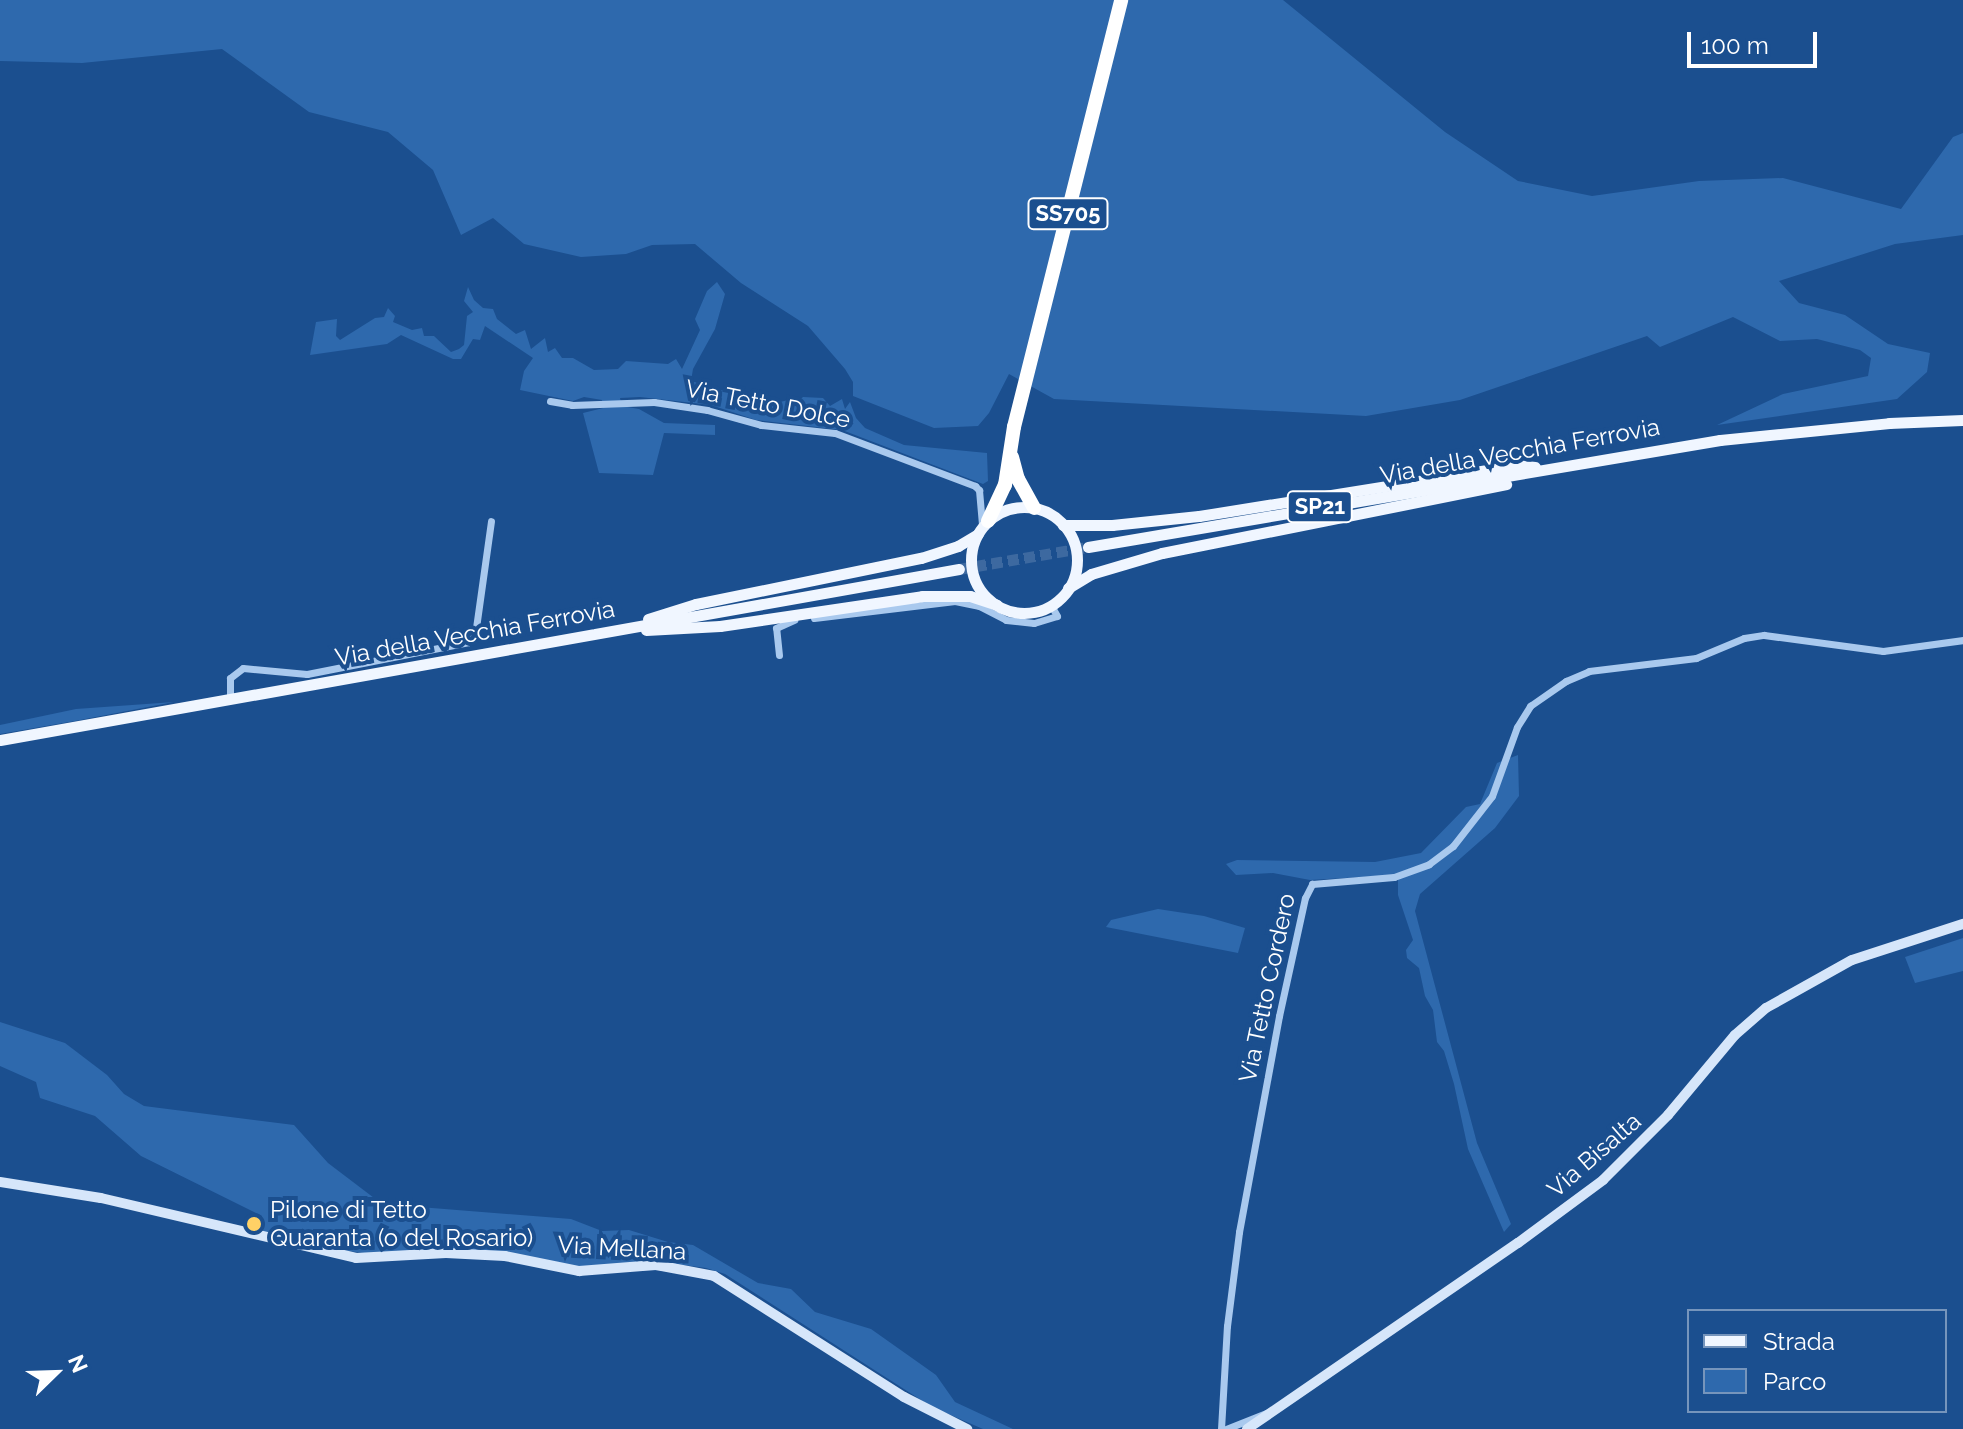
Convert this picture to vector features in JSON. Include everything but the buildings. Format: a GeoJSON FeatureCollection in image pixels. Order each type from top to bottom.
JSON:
{"type":"FeatureCollection","features":[{"type":"Feature","properties":{"kind":"highway","name":"SS705"},"geometry":{"type":"LineString","coordinates":[[982,527],[1005,485],[1014,427],[1121,0]]}},
{"type":"Feature","properties":{"kind":"highway","name":"SS705"},"geometry":{"type":"LineString","coordinates":[[1010,448],[1015,472],[1034,508]]}},
{"type":"Feature","properties":{"kind":"main road","name":"Via della Vecchia Ferrovia"},"geometry":{"type":"LineString","coordinates":[[1088,547],[1552,468],[1788,432],[1963,420]]}},
{"type":"Feature","properties":{"kind":"main road"},"geometry":{"type":"LineString","coordinates":[[1063,525],[1112,525],[1199,516],[1517,465],[1552,468]]}},
{"type":"Feature","properties":{"kind":"main road"},"geometry":{"type":"LineString","coordinates":[[617,630],[676,631],[922,596],[970,596],[1028,612],[1051,605],[1068,588],[1091,574],[1162,553],[1519,481],[1552,468]]}},
{"type":"Feature","properties":{"kind":"main road"},"geometry":{"type":"LineString","coordinates":[[617,630],[696,604],[921,558],[958,546],[1009,509],[1034,508],[1063,525],[1072,539],[1076,555],[1068,588]]}},
{"type":"Feature","properties":{"kind":"main road"},"geometry":{"type":"LineString","coordinates":[[982,527],[972,550],[973,574],[980,589],[997,605]]}},
{"type":"Feature","properties":{"kind":"main road","name":"Via della Vecchia Ferrovia"},"geometry":{"type":"LineString","coordinates":[[0,740],[959,569]]}},
{"type":"Feature","properties":{"kind":"street","name":"Via Tetto Dolce"},"geometry":{"type":"LineString","coordinates":[[550,401],[572,405],[654,402],[707,410],[761,425],[835,433],[975,486],[979,490],[982,527]]}},
{"type":"Feature","properties":{"kind":"street"},"geometry":{"type":"LineString","coordinates":[[230,699],[230,678],[243,668],[307,674],[469,642],[475,635],[491,521]]}},
{"type":"Feature","properties":{"kind":"street"},"geometry":{"type":"LineString","coordinates":[[779,655],[776,628],[788,621],[955,601],[979,606],[1006,620],[1034,623],[1057,616],[1051,605]]}},
{"type":"Feature","properties":{"kind":"street","name":"Via Tetto Cordero"},"geometry":{"type":"LineString","coordinates":[[1223,1429],[1239,1232],[1279,1016],[1305,898],[1312,884],[1394,877],[1429,864],[1453,846],[1492,796],[1517,727],[1530,706],[1566,681],[1589,671],[1696,658],[1744,638],[1764,635],[1883,651],[1963,640]]}},
{"type":"Feature","properties":{"kind":"street","name":"Via Bisalta"},"geometry":{"type":"LineString","coordinates":[[1247,1429],[1518,1243],[1603,1180],[1668,1115],[1735,1035],[1766,1008],[1852,960],[1963,924]]}},
{"type":"Feature","properties":{"kind":"street","name":"Via Mellana"},"geometry":{"type":"LineString","coordinates":[[0,1182],[101,1198],[356,1258],[446,1253],[505,1256],[579,1271],[656,1265],[714,1276],[904,1397],[967,1429]]}},
{"type":"Feature","properties":{"kind":"street"},"geometry":{"type":"LineString","coordinates":[[1223,1429],[1271,1411]]}},
{"type":"Feature","properties":{"kind":"green space"},"geometry":{"type":"Polygon","coordinates":[[[0,0],[1283,0],[1445,132],[1518,181],[1592,196],[1699,181],[1783,178],[1901,209],[1953,137],[1963,133],[1963,235],[1895,244],[1779,281],[1799,303],[1845,315],[1888,344],[1930,353],[1927,372],[1897,399],[1717,425],[1783,394],[1868,376],[1871,358],[1860,350],[1817,339],[1780,341],[1733,317],[1660,347],[1647,336],[1460,400],[1366,416],[1054,399],[1009,374],[989,413],[978,426],[934,428],[853,396],[853,382],[845,369],[808,326],[741,283],[695,244],[652,245],[626,254],[581,257],[524,244],[493,218],[461,235],[433,170],[388,132],[309,112],[222,49],[82,63],[0,61],[0,0]]]}},
{"type":"Feature","properties":{"kind":"green space"},"geometry":{"type":"Polygon","coordinates":[[[717,282],[725,294],[715,329],[693,369],[691,381],[752,399],[759,397],[768,405],[788,400],[795,404],[803,397],[823,398],[830,406],[842,399],[845,409],[850,402],[856,418],[865,428],[904,445],[987,453],[988,481],[983,484],[842,430],[756,420],[711,405],[640,397],[620,398],[622,406],[639,409],[664,423],[715,425],[715,435],[664,433],[653,475],[599,473],[583,413],[603,408],[602,400],[584,397],[573,401],[520,390],[524,371],[533,358],[485,326],[480,340],[473,339],[461,359],[453,359],[401,335],[387,344],[310,355],[316,322],[337,319],[336,336],[340,340],[375,318],[384,317],[388,308],[395,316],[393,322],[412,330],[422,328],[424,336],[434,336],[451,352],[459,349],[464,345],[467,316],[473,312],[464,301],[468,287],[474,300],[483,308],[493,309],[497,319],[516,334],[525,330],[531,349],[545,338],[548,352],[555,348],[562,358],[573,358],[594,370],[618,369],[626,361],[668,364],[676,359],[682,369],[700,330],[695,319],[707,291],[717,282]]]}},
{"type":"Feature","properties":{"kind":"green space"},"geometry":{"type":"Polygon","coordinates":[[[174,702],[0,734],[0,725],[76,709],[174,702]]]}},
{"type":"Feature","properties":{"kind":"green space"},"geometry":{"type":"Polygon","coordinates":[[[1518,755],[1519,796],[1495,828],[1420,894],[1415,911],[1477,1143],[1511,1224],[1504,1232],[1468,1149],[1454,1084],[1444,1051],[1437,1042],[1433,1010],[1425,996],[1419,968],[1407,958],[1406,950],[1413,940],[1398,895],[1398,875],[1310,880],[1273,873],[1236,875],[1226,864],[1237,860],[1375,862],[1421,853],[1466,807],[1480,804],[1497,763],[1518,755]]]}},
{"type":"Feature","properties":{"kind":"green space"},"geometry":{"type":"Polygon","coordinates":[[[1158,909],[1204,916],[1245,928],[1238,953],[1106,927],[1111,920],[1158,909]]]}},
{"type":"Feature","properties":{"kind":"green space"},"geometry":{"type":"Polygon","coordinates":[[[1963,938],[1963,971],[1915,983],[1905,957],[1963,938]]]}},
{"type":"Feature","properties":{"kind":"green space"},"geometry":{"type":"Polygon","coordinates":[[[0,1022],[65,1043],[107,1075],[124,1094],[144,1106],[294,1125],[328,1163],[382,1204],[571,1219],[602,1231],[629,1230],[668,1242],[693,1245],[758,1283],[791,1289],[815,1312],[871,1329],[936,1375],[955,1402],[1013,1429],[983,1429],[932,1407],[725,1274],[706,1268],[653,1261],[580,1267],[502,1251],[372,1254],[332,1249],[266,1234],[261,1229],[262,1216],[141,1156],[95,1116],[40,1098],[36,1082],[0,1066],[0,1022]]]}},
{"type":"Feature","properties":{"kind":"tunnel"},"geometry":{"type":"LineString","coordinates":[[959,569],[1088,547]]}},
{"type":"Feature","properties":{"kind":"place","name":"Pilone di Tetto Quaranta (o del Rosario)"},"geometry":{"type":"Point","coordinates":[254,1224]}}]}
